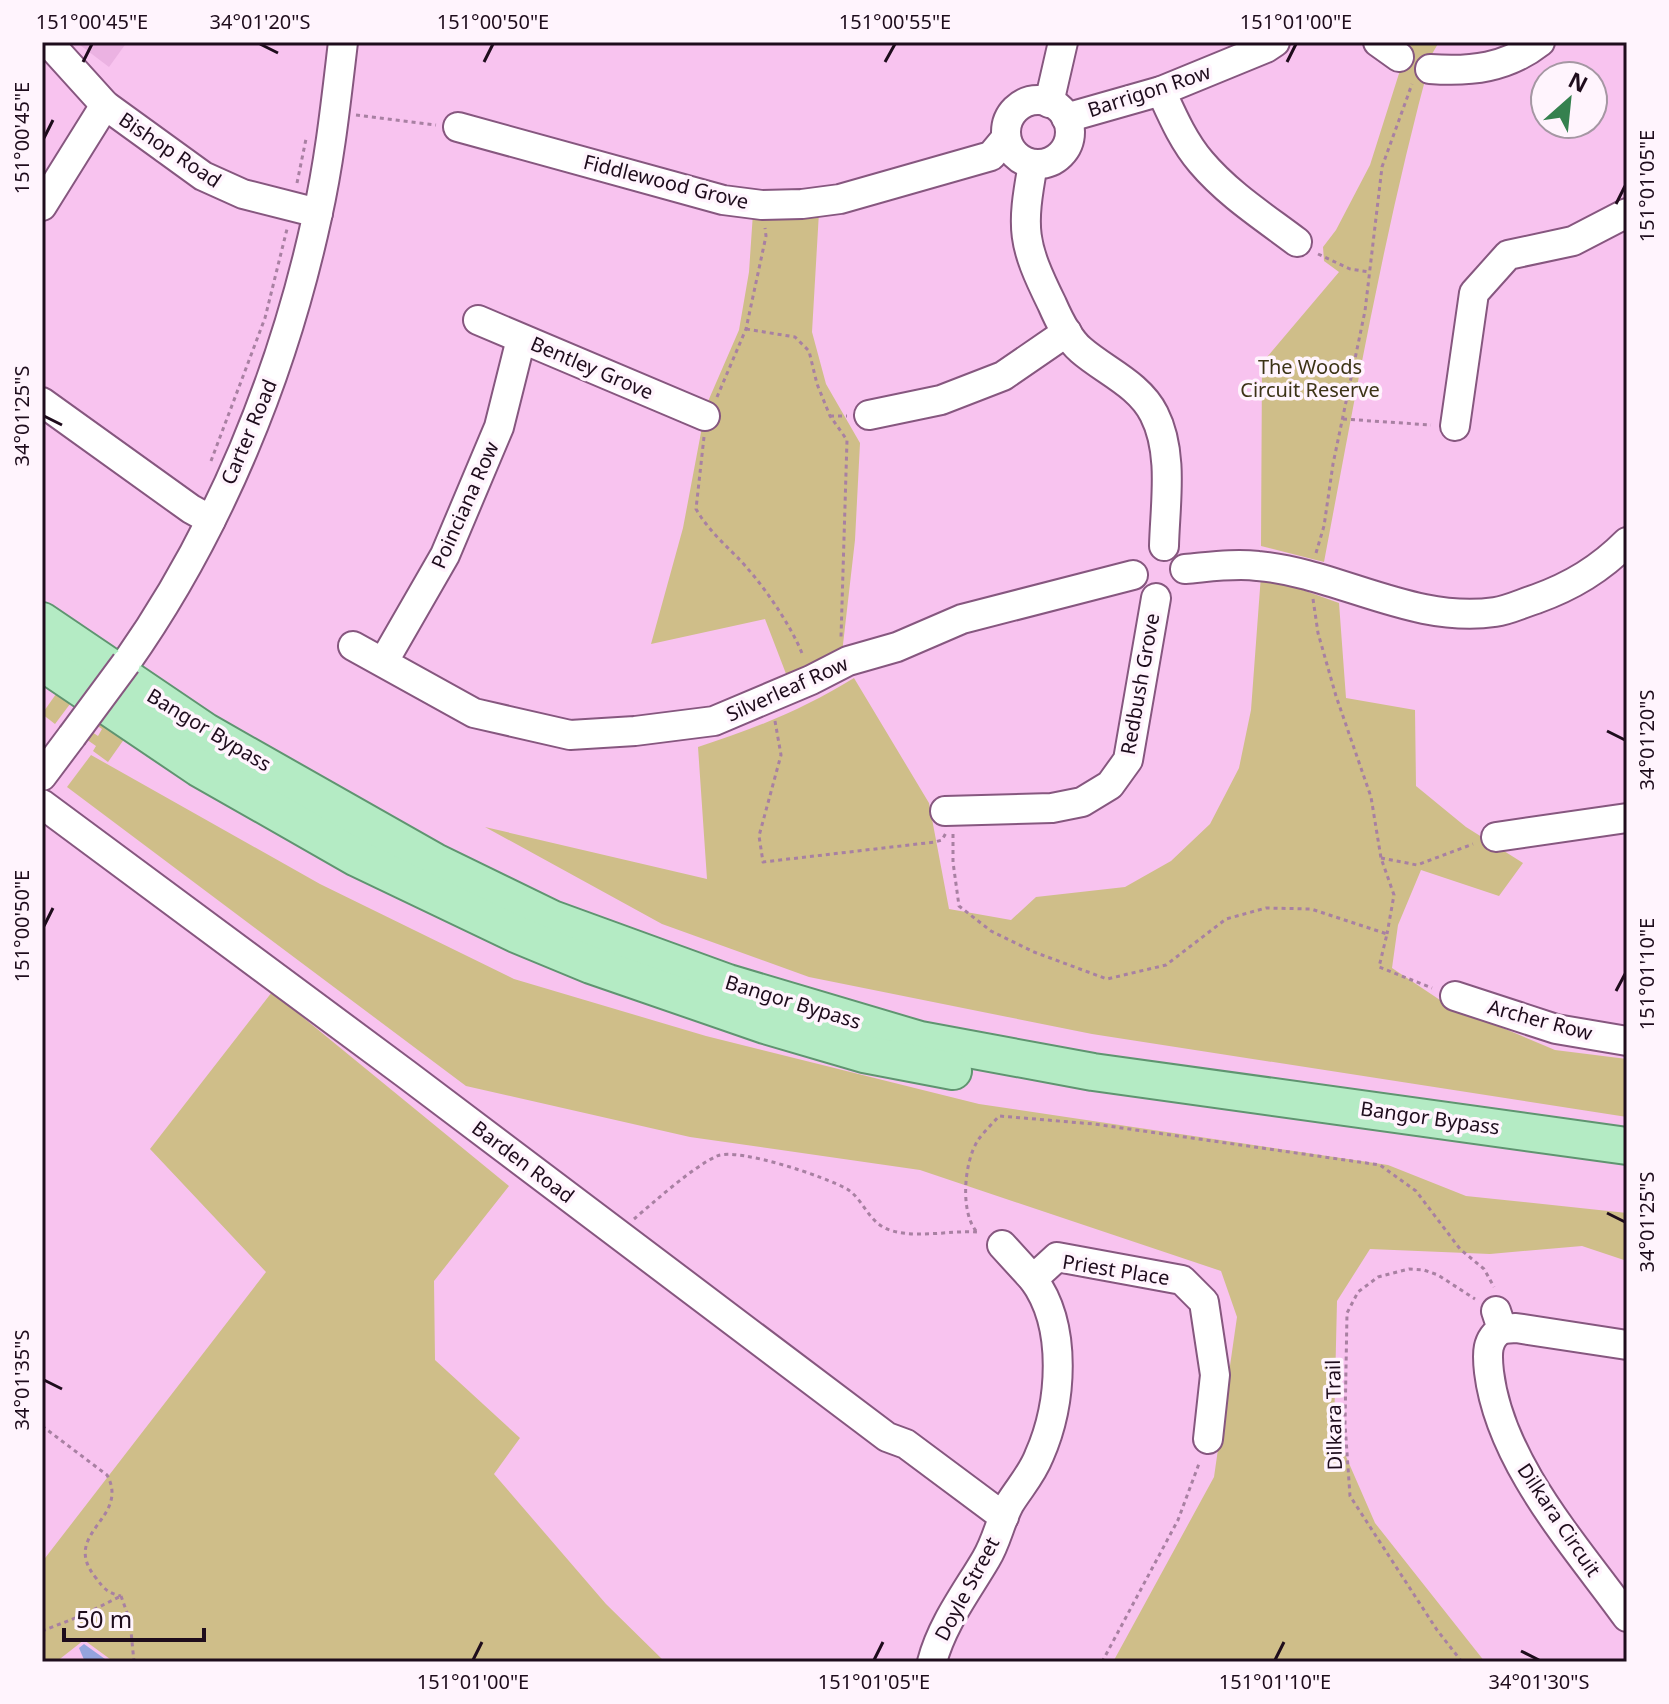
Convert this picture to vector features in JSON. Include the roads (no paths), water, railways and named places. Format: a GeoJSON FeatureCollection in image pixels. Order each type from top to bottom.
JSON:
{"type":"FeatureCollection","features":[{"type":"Feature","properties":{"kind":"main road","name":"Bangor Bypass"},"geometry":{"type":"LineString","coordinates":[[42,621],[206,732],[435,862],[552,919],[728,983],[920,1040],[1093,1072],[1627,1146]]}},
{"type":"Feature","properties":{"kind":"main road","name":"Bangor Bypass"},"geometry":{"type":"LineString","coordinates":[[42,662],[199,768],[357,858],[516,934],[591,965],[765,1025],[864,1054],[1040,1088],[1627,1170]]}},
{"type":"Feature","properties":{"kind":"street","name":"Bishop Road"},"geometry":{"type":"LineString","coordinates":[[48,42],[105,105],[203,176],[222,187],[269,203],[318,213]]}},
{"type":"Feature","properties":{"kind":"street","name":"Carter Road"},"geometry":{"type":"LineString","coordinates":[[42,776],[157,616],[211,520],[274,372],[318,213],[343,42]]}},
{"type":"Feature","properties":{"kind":"street"},"geometry":{"type":"LineString","coordinates":[[1058,110],[1030,101],[1021,105],[1009,119],[1006,138],[1016,155],[1033,164],[1043,164],[1061,155],[1069,137],[1058,110],[1063,42]]}},
{"type":"Feature","properties":{"kind":"street","name":"Barrigon Row"},"geometry":{"type":"LineString","coordinates":[[1058,110],[1161,91],[1275,42]]}},
{"type":"Feature","properties":{"kind":"street"},"geometry":{"type":"LineString","coordinates":[[1406,61],[1480,70],[1509,61],[1540,42]]}},
{"type":"Feature","properties":{"kind":"street"},"geometry":{"type":"LineString","coordinates":[[1161,91],[1177,127],[1200,161],[1229,191],[1297,242]]}},
{"type":"Feature","properties":{"kind":"street"},"geometry":{"type":"LineString","coordinates":[[42,206],[105,105]]}},
{"type":"Feature","properties":{"kind":"street","name":"Fiddlewood Grove"},"geometry":{"type":"LineString","coordinates":[[458,127],[709,196],[762,205],[840,199],[991,156],[1006,138]]}},
{"type":"Feature","properties":{"kind":"street"},"geometry":{"type":"LineString","coordinates":[[1033,164],[1025,221],[1026,247],[1033,267],[1078,348],[1137,391],[1154,412],[1162,433],[1166,458],[1164,546]]}},
{"type":"Feature","properties":{"kind":"street"},"geometry":{"type":"LineString","coordinates":[[1455,426],[1474,293],[1508,255],[1573,241],[1627,213]]}},
{"type":"Feature","properties":{"kind":"street","name":"Bentley Grove"},"geometry":{"type":"LineString","coordinates":[[478,320],[705,416]]}},
{"type":"Feature","properties":{"kind":"street"},"geometry":{"type":"LineString","coordinates":[[869,415],[941,400],[1003,376],[1067,332]]}},
{"type":"Feature","properties":{"kind":"street","name":"Poinciana Row"},"geometry":{"type":"LineString","coordinates":[[384,661],[445,555],[499,427],[521,339]]}},
{"type":"Feature","properties":{"kind":"street"},"geometry":{"type":"LineString","coordinates":[[42,402],[191,509],[211,520]]}},
{"type":"Feature","properties":{"kind":"street"},"geometry":{"type":"LineString","coordinates":[[1185,569],[1259,566],[1309,575],[1430,610],[1468,614],[1498,612],[1571,586],[1606,563],[1627,542]]}},
{"type":"Feature","properties":{"kind":"street"},"geometry":{"type":"LineString","coordinates":[[1164,546],[1178,554],[1185,569],[1184,582],[1175,593],[1156,598],[1140,590],[1133,575],[1139,555],[1150,547],[1164,546]]}},
{"type":"Feature","properties":{"kind":"street","name":"Silverleaf Row"},"geometry":{"type":"LineString","coordinates":[[353,646],[474,713],[570,735],[635,731],[714,721],[848,661],[897,647],[962,619],[1133,575]]}},
{"type":"Feature","properties":{"kind":"street","name":"Redbush Grove"},"geometry":{"type":"LineString","coordinates":[[949,811],[1052,808],[1082,802],[1110,785],[1128,760],[1156,598]]}},
{"type":"Feature","properties":{"kind":"street","name":"Barden Road"},"geometry":{"type":"LineString","coordinates":[[42,804],[887,1437],[906,1444],[1004,1517]]}},
{"type":"Feature","properties":{"kind":"street"},"geometry":{"type":"LineString","coordinates":[[1496,837],[1627,818]]}},
{"type":"Feature","properties":{"kind":"street","name":"Archer Row"},"geometry":{"type":"LineString","coordinates":[[1455,996],[1556,1029],[1627,1041]]}},
{"type":"Feature","properties":{"kind":"street","name":"Priest Place"},"geometry":{"type":"LineString","coordinates":[[1002,1245],[1033,1279],[1049,1305],[1057,1334],[1052,1417],[1040,1455],[1004,1517]]}},
{"type":"Feature","properties":{"kind":"street","name":"Priest Place"},"geometry":{"type":"LineString","coordinates":[[1033,1279],[1057,1257],[1182,1280],[1204,1302],[1215,1375],[1208,1439]]}},
{"type":"Feature","properties":{"kind":"street","name":"Dilkara Circuit"},"geometry":{"type":"LineString","coordinates":[[1627,1345],[1516,1328],[1499,1320],[1488,1344],[1491,1386],[1514,1454],[1540,1496],[1627,1617]]}},
{"type":"Feature","properties":{"kind":"street","name":"Doyle Street"},"geometry":{"type":"LineString","coordinates":[[932,1662],[946,1626],[996,1541],[1004,1517]]}},
{"type":"Feature","properties":{"kind":"water"},"geometry":{"type":"Polygon","coordinates":[[[84,1644],[106,1662],[85,1662],[79,1648],[84,1644]]]}},
{"type":"Feature","properties":{"kind":"park label","name":"The Woods Circuit Reserve"},"geometry":{"type":"Point","coordinates":[1310,378]}}]}
